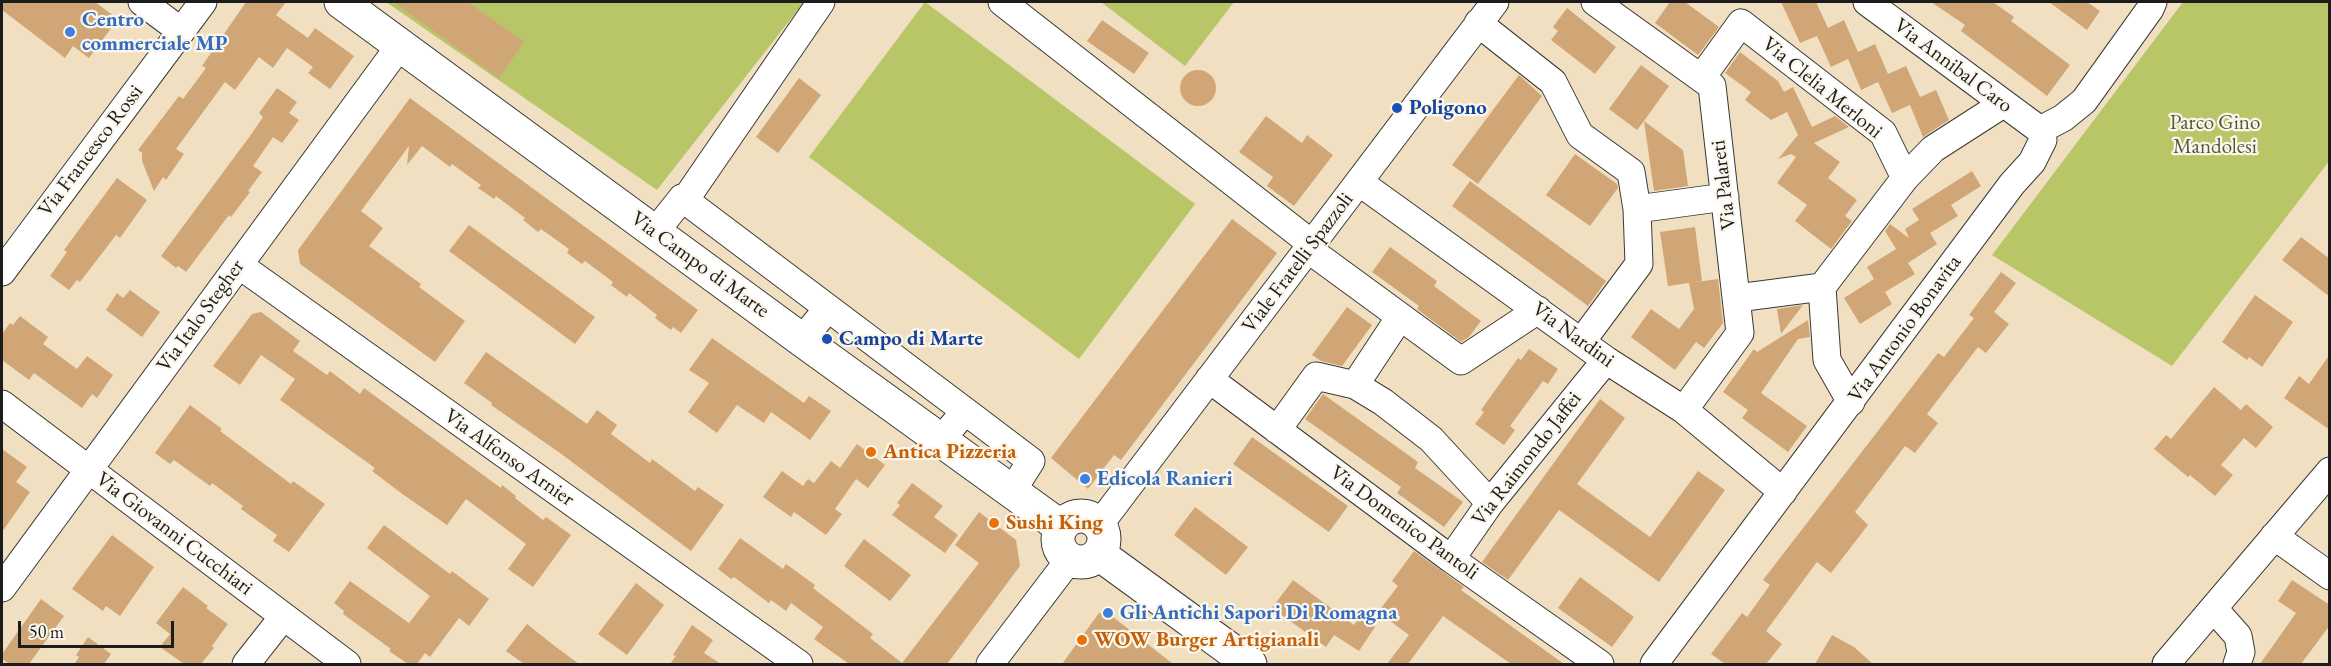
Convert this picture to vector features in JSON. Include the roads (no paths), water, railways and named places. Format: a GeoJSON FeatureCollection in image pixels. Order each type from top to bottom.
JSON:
{"type":"FeatureCollection","features":[{"type":"Feature","properties":{"kind":"main road","name":"Via Campo di Marte"},"geometry":{"type":"LineString","coordinates":[[341,2],[1061,527],[1066,521],[1080,516],[1087,517],[1089,546]]}},
{"type":"Feature","properties":{"kind":"main road"},"geometry":{"type":"LineString","coordinates":[[1089,546],[1250,664]]}},
{"type":"Feature","properties":{"kind":"street"},"geometry":{"type":"LineString","coordinates":[[142,2],[181,31]]}},
{"type":"Feature","properties":{"kind":"street","name":"Via Francesco Rossi"},"geometry":{"type":"LineString","coordinates":[[2,272],[202,2]]}},
{"type":"Feature","properties":{"kind":"street"},"geometry":{"type":"LineString","coordinates":[[685,200],[821,2]]}},
{"type":"Feature","properties":{"kind":"street"},"geometry":{"type":"LineString","coordinates":[[1002,2],[1400,317],[1461,361],[1538,310]]}},
{"type":"Feature","properties":{"kind":"street","name":"Viale Fratelli Spazzoli"},"geometry":{"type":"LineString","coordinates":[[990,664],[1089,546],[1209,380],[1495,2]]}},
{"type":"Feature","properties":{"kind":"street","name":"Via Palareti"},"geometry":{"type":"LineString","coordinates":[[1595,2],[1712,86],[1740,333],[1684,410]]}},
{"type":"Feature","properties":{"kind":"street","name":"Via Annibal Caro"},"geometry":{"type":"LineString","coordinates":[[1867,2],[2040,130]]}},
{"type":"Feature","properties":{"kind":"street"},"geometry":{"type":"LineString","coordinates":[[2040,130],[2063,118],[2084,101],[2137,29],[2153,2]]}},
{"type":"Feature","properties":{"kind":"street"},"geometry":{"type":"LineString","coordinates":[[1702,77],[1741,12]]}},
{"type":"Feature","properties":{"kind":"street","name":"Via Clelia Merloni"},"geometry":{"type":"LineString","coordinates":[[1741,12],[1883,133],[1905,178]]}},
{"type":"Feature","properties":{"kind":"street"},"geometry":{"type":"LineString","coordinates":[[1478,23],[1553,82],[1580,135],[1631,172],[1638,209],[1640,264],[1582,341]]}},
{"type":"Feature","properties":{"kind":"street","name":"Via Italo Stegher"},"geometry":{"type":"LineString","coordinates":[[2,588],[401,44]]}},
{"type":"Feature","properties":{"kind":"street"},"geometry":{"type":"LineString","coordinates":[[1851,402],[1827,360],[1822,287],[1905,178],[1932,149],[2003,104]]}},
{"type":"Feature","properties":{"kind":"street","name":"Via Antonio Bonavita"},"geometry":{"type":"LineString","coordinates":[[1654,664],[2012,184],[2032,162],[2043,140],[2040,130]]}},
{"type":"Feature","properties":{"kind":"street","name":"Via Nardini"},"geometry":{"type":"LineString","coordinates":[[1359,182],[1606,360],[1684,410],[1783,492]]}},
{"type":"Feature","properties":{"kind":"street"},"geometry":{"type":"LineString","coordinates":[[1638,209],[1725,197]]}},
{"type":"Feature","properties":{"kind":"street"},"geometry":{"type":"LineString","coordinates":[[655,232],[682,198],[685,200],[1031,461],[1012,491]]}},
{"type":"Feature","properties":{"kind":"street","name":"Via Alfonso Arnier"},"geometry":{"type":"LineString","coordinates":[[239,265],[783,660]]}},
{"type":"Feature","properties":{"kind":"street"},"geometry":{"type":"LineString","coordinates":[[1737,298],[1822,287]]}},
{"type":"Feature","properties":{"kind":"street"},"geometry":{"type":"LineString","coordinates":[[802,340],[828,308]]}},
{"type":"Feature","properties":{"kind":"street"},"geometry":{"type":"LineString","coordinates":[[1355,385],[1400,317]]}},
{"type":"Feature","properties":{"kind":"street","name":"Via Raimondo Jaffei"},"geometry":{"type":"LineString","coordinates":[[1451,559],[1490,503],[1606,360]]}},
{"type":"Feature","properties":{"kind":"street"},"geometry":{"type":"LineString","coordinates":[[1277,430],[1316,376],[1355,385],[1383,402],[1431,439],[1490,503]]}},
{"type":"Feature","properties":{"kind":"street","name":"Via Domenico Pantoli"},"geometry":{"type":"LineString","coordinates":[[1209,380],[1451,559],[1600,664]]}},
{"type":"Feature","properties":{"kind":"street","name":"Via Giovanni Cucchiari"},"geometry":{"type":"LineString","coordinates":[[2,404],[347,664]]}},
{"type":"Feature","properties":{"kind":"street"},"geometry":{"type":"LineString","coordinates":[[941,440],[965,411]]}},
{"type":"Feature","properties":{"kind":"street"},"geometry":{"type":"LineString","coordinates":[[2166,664],[2330,471]]}},
{"type":"Feature","properties":{"kind":"street"},"geometry":{"type":"LineString","coordinates":[[2274,536],[2330,576]]}},
{"type":"Feature","properties":{"kind":"street"},"geometry":{"type":"LineString","coordinates":[[2214,609],[2238,636],[2241,652],[2236,664]]}},
{"type":"Feature","properties":{"kind":"street"},"geometry":{"type":"LineString","coordinates":[[246,664],[283,617]]}},
{"type":"Feature","properties":{"kind":"place","name":"Centro commerciale MP"},"geometry":{"type":"Point","coordinates":[70,32]}},
{"type":"Feature","properties":{"kind":"place","name":"Poligono"},"geometry":{"type":"Point","coordinates":[1397,108]}},
{"type":"Feature","properties":{"kind":"place","name":"Campo di Marte"},"geometry":{"type":"Point","coordinates":[827,339]}},
{"type":"Feature","properties":{"kind":"place","name":"Antica Pizzeria"},"geometry":{"type":"Point","coordinates":[871,452]}},
{"type":"Feature","properties":{"kind":"place","name":"Edicola Ranieri"},"geometry":{"type":"Point","coordinates":[1085,479]}},
{"type":"Feature","properties":{"kind":"place","name":"Sushi King"},"geometry":{"type":"Point","coordinates":[994,523]}},
{"type":"Feature","properties":{"kind":"place","name":"Gli Antichi Sapori Di Romagna"},"geometry":{"type":"Point","coordinates":[1108,613]}},
{"type":"Feature","properties":{"kind":"place","name":"WOW Burger Artigianali"},"geometry":{"type":"Point","coordinates":[1082,640]}},
{"type":"Feature","properties":{"kind":"park label","name":"Parco Gino Mandolesi"},"geometry":{"type":"Point","coordinates":[2215,135]}}]}
